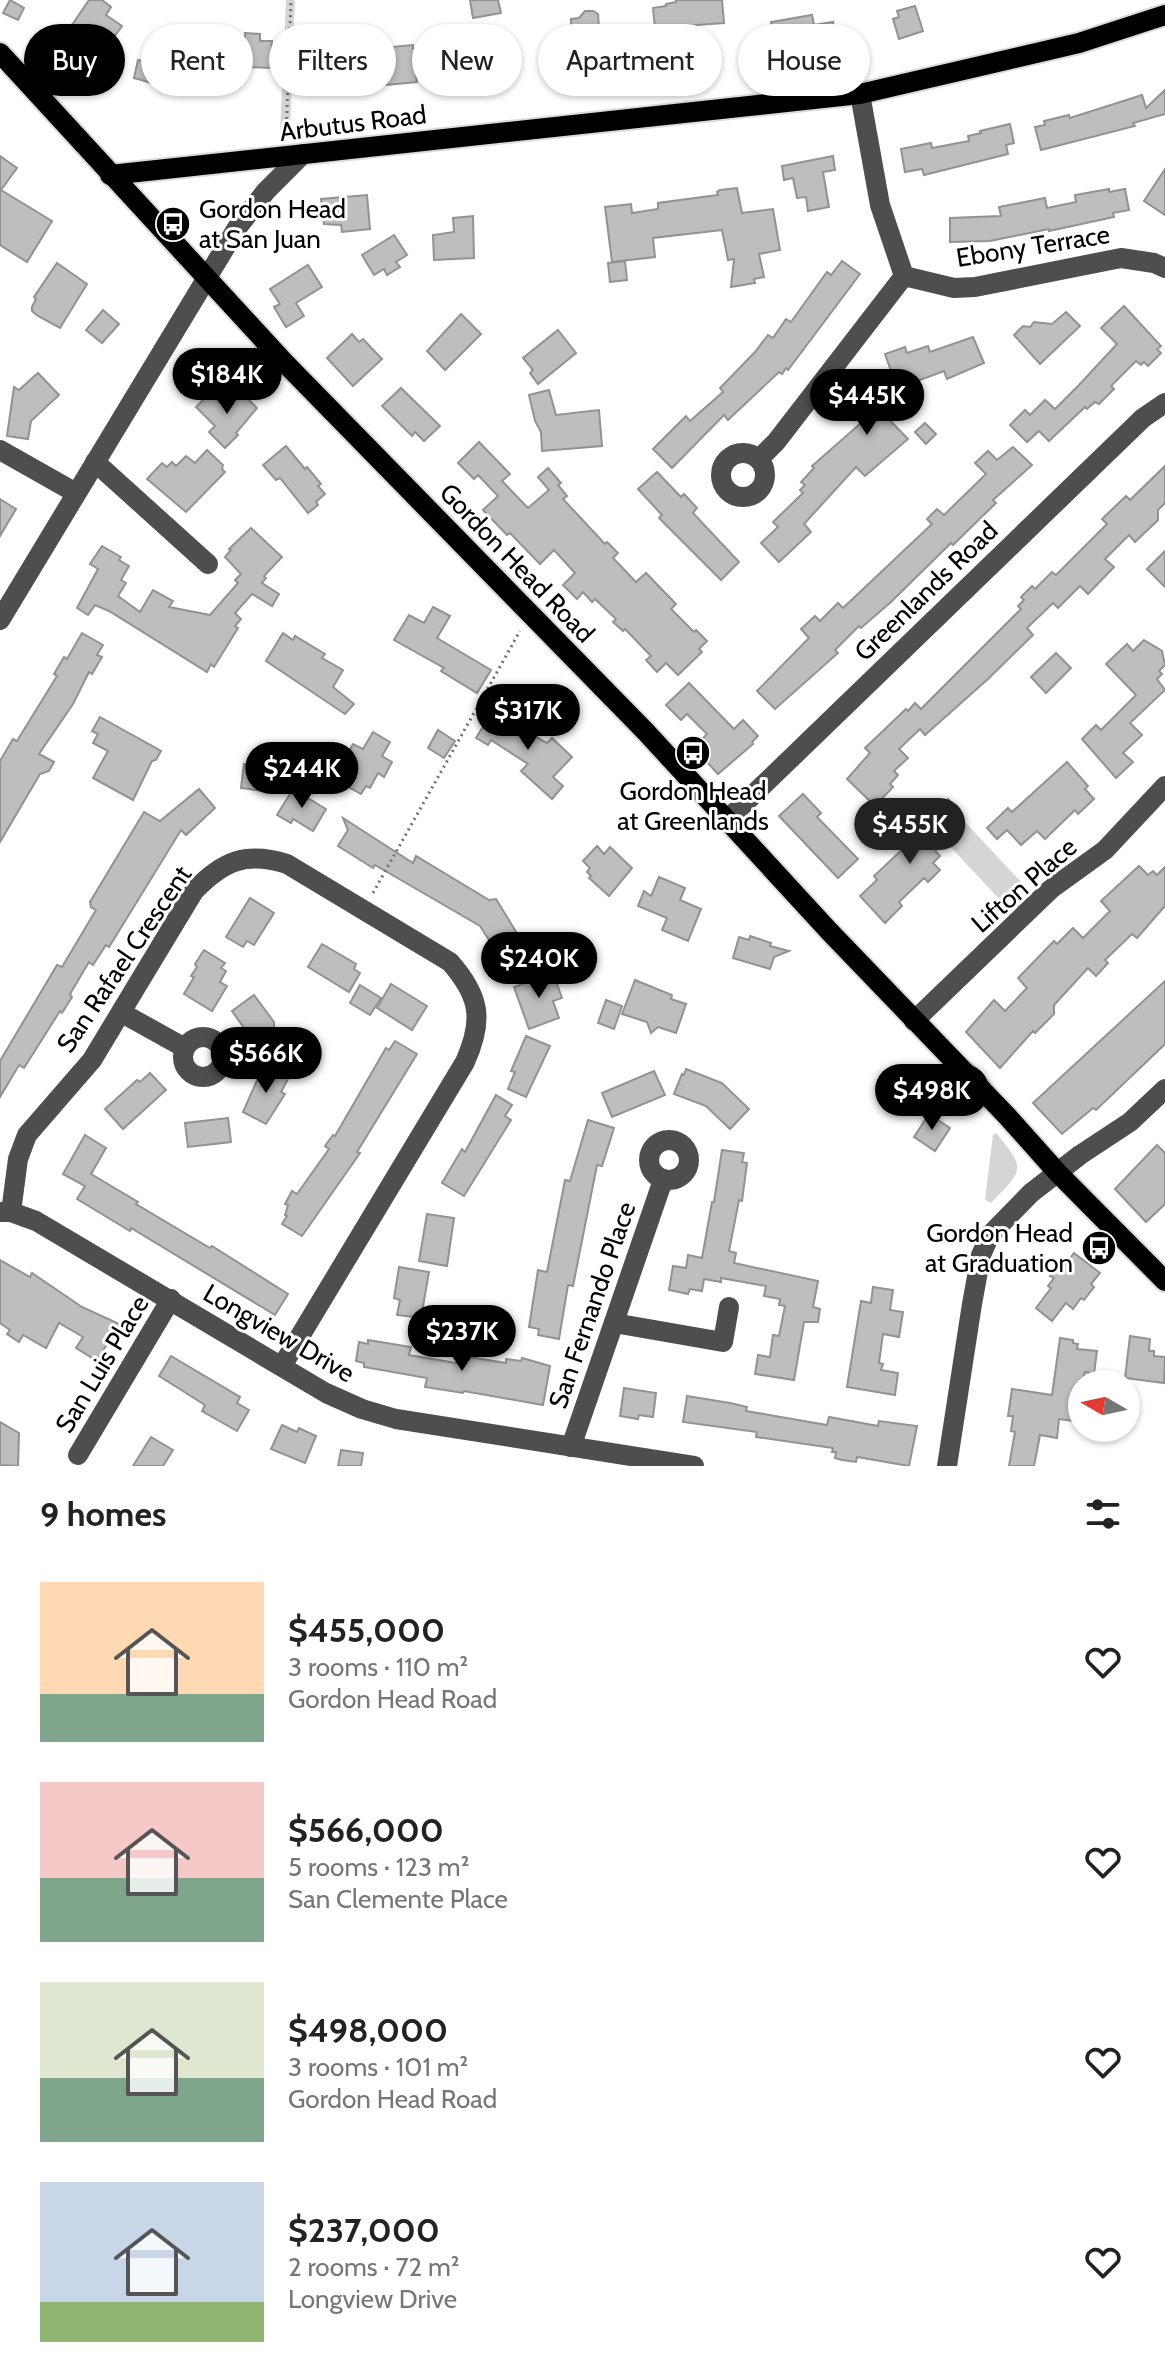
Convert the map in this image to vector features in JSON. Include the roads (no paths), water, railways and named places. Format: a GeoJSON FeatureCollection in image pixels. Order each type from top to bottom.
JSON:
{"type":"FeatureCollection","features":[{"type":"Feature","properties":{"kind":"main road","name":"Arbutus Road"},"geometry":{"type":"LineString","coordinates":[[870,92],[1079,43],[1165,15]]}},
{"type":"Feature","properties":{"kind":"main road","name":"Gordon Head Road"},"geometry":{"type":"LineString","coordinates":[[0,53],[284,362],[646,732],[914,1021],[1165,1281]]}},
{"type":"Feature","properties":{"kind":"main road","name":"Arbutus Road"},"geometry":{"type":"LineString","coordinates":[[110,175],[842,96]]}},
{"type":"Feature","properties":{"kind":"street"},"geometry":{"type":"LineString","coordinates":[[759,459],[776,442],[904,276],[880,205],[860,96]]}},
{"type":"Feature","properties":{"kind":"street"},"geometry":{"type":"LineString","coordinates":[[0,620],[237,228],[295,156]]}},
{"type":"Feature","properties":{"kind":"street","name":"Ebony Terrace"},"geometry":{"type":"LineString","coordinates":[[904,276],[954,288],[975,287],[1121,258],[1154,263],[1165,268]]}},
{"type":"Feature","properties":{"kind":"street","name":"Greenlands Road"},"geometry":{"type":"LineString","coordinates":[[726,821],[1143,418],[1165,403]]}},
{"type":"Feature","properties":{"kind":"street"},"geometry":{"type":"LineString","coordinates":[[0,450],[76,493]]}},
{"type":"Feature","properties":{"kind":"street"},"geometry":{"type":"LineString","coordinates":[[95,462],[208,564]]}},
{"type":"Feature","properties":{"kind":"street","name":"Lifton Place"},"geometry":{"type":"LineString","coordinates":[[914,1021],[1051,889],[1105,850],[1165,786]]}},
{"type":"Feature","properties":{"kind":"street","name":"San Rafael Crescent"},"geometry":{"type":"LineString","coordinates":[[6,1212],[27,1135],[92,1060],[194,891],[211,873],[250,857],[287,864],[450,962],[466,980],[475,998],[478,1024],[465,1062],[282,1366]]}},
{"type":"Feature","properties":{"kind":"street"},"geometry":{"type":"LineString","coordinates":[[122,1013],[185,1048]]}},
{"type":"Feature","properties":{"kind":"street"},"geometry":{"type":"LineString","coordinates":[[947,1466],[981,1255],[990,1235],[1031,1193],[1130,1122],[1165,1089]]}},
{"type":"Feature","properties":{"kind":"street","name":"San Fernando Place"},"geometry":{"type":"LineString","coordinates":[[571,1447],[663,1180]]}},
{"type":"Feature","properties":{"kind":"street","name":"Longview Drive"},"geometry":{"type":"LineString","coordinates":[[6,1212],[36,1221],[341,1401],[384,1416],[571,1447],[632,1461],[694,1466]]}},
{"type":"Feature","properties":{"kind":"street","name":"San Luis Place"},"geometry":{"type":"LineString","coordinates":[[78,1455],[171,1299]]}},
{"type":"Feature","properties":{"kind":"street"},"geometry":{"type":"LineString","coordinates":[[614,1323],[723,1342],[729,1307]]}},
{"type":"Feature","properties":{"kind":"place","name":"Gordon Head at San Juan"},"geometry":{"type":"Point","coordinates":[173,224]}},
{"type":"Feature","properties":{"kind":"place","name":"Gordon Head at Greenlands"},"geometry":{"type":"Point","coordinates":[693,753]}},
{"type":"Feature","properties":{"kind":"place","name":"Gordon Head at Graduation"},"geometry":{"type":"Point","coordinates":[1099,1248]}}]}
